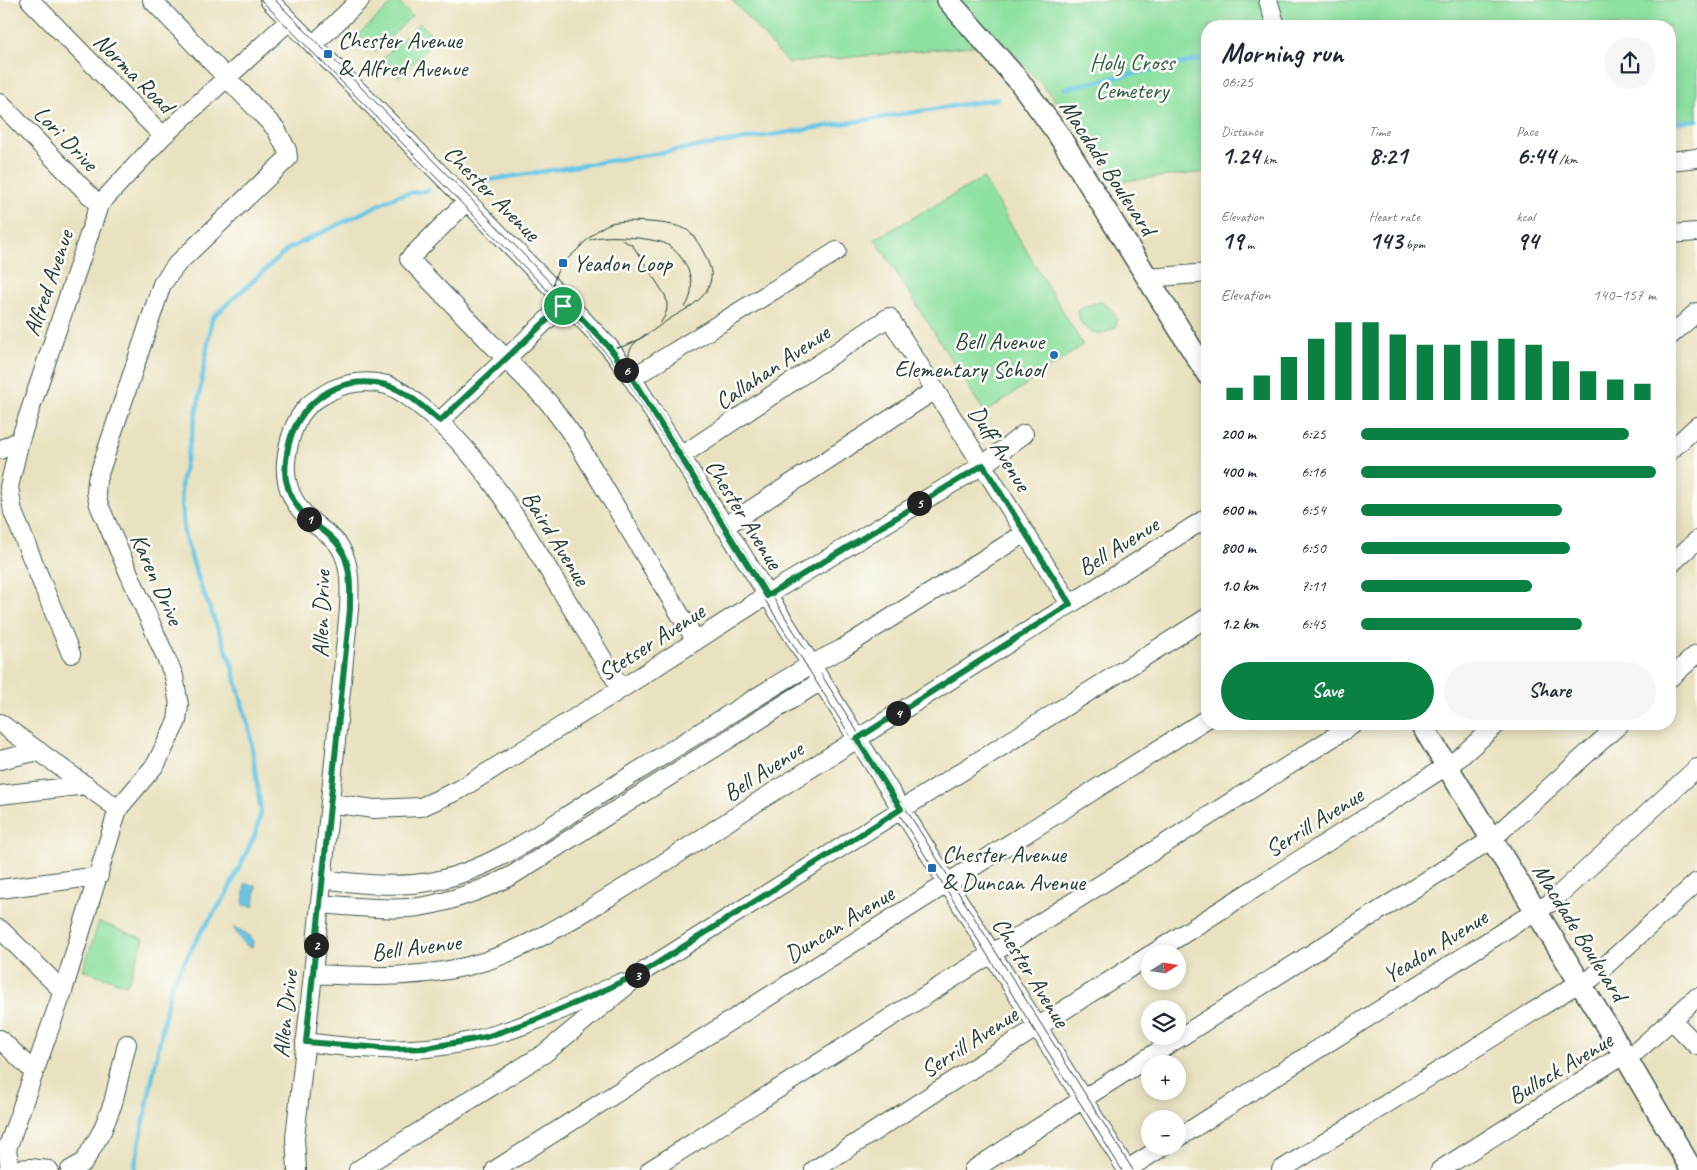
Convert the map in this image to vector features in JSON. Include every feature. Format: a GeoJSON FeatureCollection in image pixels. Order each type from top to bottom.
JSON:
{"type":"FeatureCollection","features":[{"type":"Feature","properties":{"kind":"main road","name":"Macdade Boulevard"},"geometry":{"type":"LineString","coordinates":[[948,0],[1019,81],[1058,134],[1201,364]]}},
{"type":"Feature","properties":{"kind":"main road","name":"Macdade Boulevard"},"geometry":{"type":"LineString","coordinates":[[1425,730],[1625,1056],[1692,1170]]}},
{"type":"Feature","properties":{"kind":"street","name":"Norma Road"},"geometry":{"type":"LineString","coordinates":[[30,0],[164,136]]}},
{"type":"Feature","properties":{"kind":"street"},"geometry":{"type":"LineString","coordinates":[[152,0],[227,78]]}},
{"type":"Feature","properties":{"kind":"street","name":"Chester Avenue"},"geometry":{"type":"LineString","coordinates":[[269,0],[610,348],[632,378],[820,682],[1127,1170]]}},
{"type":"Feature","properties":{"kind":"street"},"geometry":{"type":"LineString","coordinates":[[313,45],[360,0]]}},
{"type":"Feature","properties":{"kind":"street"},"geometry":{"type":"LineString","coordinates":[[1268,0],[1274,20]]}},
{"type":"Feature","properties":{"kind":"street","name":"Alfred Avenue"},"geometry":{"type":"LineString","coordinates":[[71,654],[13,512],[9,487],[20,440],[99,205],[164,136],[289,21]]}},
{"type":"Feature","properties":{"kind":"street","name":"Karen Drive"},"geometry":{"type":"LineString","coordinates":[[4,1145],[34,1072],[63,991],[118,809],[156,764],[177,721],[179,705],[174,676],[99,505],[96,493],[97,480],[162,284],[177,264],[288,158],[287,150],[276,129],[227,78]]}},
{"type":"Feature","properties":{"kind":"street","name":"Lori Drive"},"geometry":{"type":"LineString","coordinates":[[0,103],[99,205]]}},
{"type":"Feature","properties":{"kind":"street"},"geometry":{"type":"LineString","coordinates":[[1676,160],[1697,158]]}},
{"type":"Feature","properties":{"kind":"street"},"geometry":{"type":"LineString","coordinates":[[467,201],[410,259],[549,403],[574,438],[696,641]]}},
{"type":"Feature","properties":{"kind":"street"},"geometry":{"type":"LineString","coordinates":[[1676,234],[1697,232]]}},
{"type":"Feature","properties":{"kind":"street"},"geometry":{"type":"LineString","coordinates":[[632,378],[837,251]]}},
{"type":"Feature","properties":{"kind":"street"},"geometry":{"type":"LineString","coordinates":[[1148,278],[1201,274]]}},
{"type":"Feature","properties":{"kind":"street"},"geometry":{"type":"LineString","coordinates":[[440,421],[566,302]]}},
{"type":"Feature","properties":{"kind":"street"},"geometry":{"type":"LineString","coordinates":[[1676,331],[1697,312]]}},
{"type":"Feature","properties":{"kind":"street","name":"Duff Avenue"},"geometry":{"type":"LineString","coordinates":[[889,317],[1070,604]]}},
{"type":"Feature","properties":{"kind":"street","name":"Callahan Avenue"},"geometry":{"type":"LineString","coordinates":[[681,456],[889,317]]}},
{"type":"Feature","properties":{"kind":"street","name":"Allen Drive"},"geometry":{"type":"LineString","coordinates":[[297,1170],[295,1138],[350,609],[350,580],[346,561],[339,546],[330,535],[304,515],[295,504],[289,492],[285,478],[289,443],[296,424],[307,406],[341,386],[356,383],[371,382],[388,385],[404,393],[440,421]]}},
{"type":"Feature","properties":{"kind":"street"},"geometry":{"type":"LineString","coordinates":[[724,527],[935,390]]}},
{"type":"Feature","properties":{"kind":"street","name":"Baird Avenue"},"geometry":{"type":"LineString","coordinates":[[440,421],[464,448],[511,508],[621,689]]}},
{"type":"Feature","properties":{"kind":"street"},"geometry":{"type":"LineString","coordinates":[[1676,445],[1697,426]]}},
{"type":"Feature","properties":{"kind":"street","name":"Stetser Avenue"},"geometry":{"type":"LineString","coordinates":[[330,803],[374,808],[421,807],[459,790],[767,596],[983,465],[1024,434]]}},
{"type":"Feature","properties":{"kind":"street"},"geometry":{"type":"LineString","coordinates":[[0,450],[20,440]]}},
{"type":"Feature","properties":{"kind":"street","name":"Bell Avenue"},"geometry":{"type":"LineString","coordinates":[[313,974],[367,977],[410,976],[462,968],[511,951],[538,939],[587,911],[1201,521]]}},
{"type":"Feature","properties":{"kind":"street"},"geometry":{"type":"LineString","coordinates":[[322,879],[375,885],[410,884],[435,881],[484,866],[523,845],[810,664],[840,650],[1026,533]]}},
{"type":"Feature","properties":{"kind":"street"},"geometry":{"type":"LineString","coordinates":[[1676,559],[1697,540]]}},
{"type":"Feature","properties":{"kind":"street"},"geometry":{"type":"LineString","coordinates":[[306,1042],[394,1049],[427,1048],[486,1037],[535,1020],[592,996],[648,969],[1201,621]]}},
{"type":"Feature","properties":{"kind":"street"},"geometry":{"type":"LineString","coordinates":[[1676,673],[1697,654]]}},
{"type":"Feature","properties":{"kind":"street"},"geometry":{"type":"LineString","coordinates":[[320,904],[410,908],[459,897],[486,888],[511,876],[820,682]]}},
{"type":"Feature","properties":{"kind":"street","name":"Duncan Avenue"},"geometry":{"type":"LineString","coordinates":[[496,1170],[1201,722]]}},
{"type":"Feature","properties":{"kind":"street"},"geometry":{"type":"LineString","coordinates":[[0,723],[118,809]]}},
{"type":"Feature","properties":{"kind":"street"},"geometry":{"type":"LineString","coordinates":[[650,1170],[1345,730]]}},
{"type":"Feature","properties":{"kind":"street","name":"Serrill Avenue"},"geometry":{"type":"LineString","coordinates":[[1165,945],[1447,766],[1459,758],[1490,730]]}},
{"type":"Feature","properties":{"kind":"street"},"geometry":{"type":"LineString","coordinates":[[973,1170],[1083,1098],[1492,839],[1613,730]]}},
{"type":"Feature","properties":{"kind":"street"},"geometry":{"type":"LineString","coordinates":[[0,760],[39,751]]}},
{"type":"Feature","properties":{"kind":"street","name":"Yeadon Avenue"},"geometry":{"type":"LineString","coordinates":[[1186,1133],[1550,903],[1697,768]]}},
{"type":"Feature","properties":{"kind":"street"},"geometry":{"type":"LineString","coordinates":[[0,795],[86,786]]}},
{"type":"Feature","properties":{"kind":"street"},"geometry":{"type":"LineString","coordinates":[[0,889],[99,876]]}},
{"type":"Feature","properties":{"kind":"street"},"geometry":{"type":"LineString","coordinates":[[1280,1170],[1592,978],[1697,882]]}},
{"type":"Feature","properties":{"kind":"street"},"geometry":{"type":"LineString","coordinates":[[0,929],[63,991]]}},
{"type":"Feature","properties":{"kind":"street","name":"Serrill Avenue"},"geometry":{"type":"LineString","coordinates":[[814,1170],[1141,960]]}},
{"type":"Feature","properties":{"kind":"street"},"geometry":{"type":"LineString","coordinates":[[358,1170],[545,1053],[648,969]]}},
{"type":"Feature","properties":{"kind":"street","name":"Bullock Avenue"},"geometry":{"type":"LineString","coordinates":[[1440,1170],[1610,1063],[1637,1051],[1697,997]]}},
{"type":"Feature","properties":{"kind":"street"},"geometry":{"type":"LineString","coordinates":[[1672,1020],[1697,1046]]}},
{"type":"Feature","properties":{"kind":"street"},"geometry":{"type":"LineString","coordinates":[[0,1039],[34,1072]]}},
{"type":"Feature","properties":{"kind":"street"},"geometry":{"type":"LineString","coordinates":[[70,1170],[84,1162],[102,1131],[113,1103],[128,1044]]}},
{"type":"Feature","properties":{"kind":"street"},"geometry":{"type":"LineString","coordinates":[[4,1145],[9,1170],[30,1168],[49,1170]]}},
{"type":"Feature","properties":{"kind":"street"},"geometry":{"type":"LineString","coordinates":[[1127,1170],[1150,1155]]}},
{"type":"Feature","properties":{"kind":"green space"},"geometry":{"type":"Polygon","coordinates":[[[396,0],[412,16],[375,52],[358,35],[396,0]]]}},
{"type":"Feature","properties":{"kind":"green space","name":"Holy Cross Cemetery"},"geometry":{"type":"Polygon","coordinates":[[[732,0],[1697,0],[1697,121],[1676,123],[1676,20],[1201,20],[1201,173],[1114,182],[1069,116],[1005,43],[788,63],[732,0]]]}},
{"type":"Feature","properties":{"kind":"green space"},"geometry":{"type":"Polygon","coordinates":[[[420,23],[436,40],[399,77],[382,59],[420,23]]]}},
{"type":"Feature","properties":{"kind":"green space"},"geometry":{"type":"Polygon","coordinates":[[[983,178],[1083,345],[985,413],[875,239],[983,178]]]}},
{"type":"Feature","properties":{"kind":"green space"},"geometry":{"type":"Polygon","coordinates":[[[1101,302],[1113,312],[1117,322],[1116,327],[1103,334],[1085,328],[1080,321],[1078,311],[1085,306],[1101,302]]]}},
{"type":"Feature","properties":{"kind":"green space"},"geometry":{"type":"Polygon","coordinates":[[[99,922],[144,939],[127,985],[83,970],[99,922]]]}},
{"type":"Feature","properties":{"kind":"water"},"geometry":{"type":"Polygon","coordinates":[[[245,884],[256,885],[254,906],[243,905],[245,884]]]}},
{"type":"Feature","properties":{"kind":"water"},"geometry":{"type":"Polygon","coordinates":[[[235,927],[250,936],[253,942],[252,947],[249,947],[242,941],[234,929],[235,927]]]}},
{"type":"Feature","properties":{"kind":"waterway"},"geometry":{"type":"LineString","coordinates":[[1065,88],[1201,59]]}},
{"type":"Feature","properties":{"kind":"waterway"},"geometry":{"type":"LineString","coordinates":[[477,182],[997,99]]}},
{"type":"Feature","properties":{"kind":"waterway"},"geometry":{"type":"LineString","coordinates":[[1676,122],[1697,120]]}},
{"type":"Feature","properties":{"kind":"waterway"},"geometry":{"type":"LineString","coordinates":[[134,1170],[171,985],[201,932],[225,897],[255,835],[261,812],[250,733],[231,662],[200,584],[184,534],[181,485],[198,404],[212,318],[288,249],[399,195],[429,190]]}},
{"type":"Feature","properties":{"kind":"tram line"},"geometry":{"type":"LineString","coordinates":[[261,0],[563,306],[608,355],[628,381],[1122,1170]]}},
{"type":"Feature","properties":{"kind":"tram line"},"geometry":{"type":"LineString","coordinates":[[275,0],[470,198],[576,310]]}},
{"type":"Feature","properties":{"kind":"tram line"},"geometry":{"type":"LineString","coordinates":[[553,289],[555,277],[563,263],[592,235],[611,223],[627,221],[662,223],[681,227],[691,233],[702,249],[711,272],[710,283],[705,293],[690,307],[632,343],[615,348],[607,347]]}},
{"type":"Feature","properties":{"kind":"tram line"},"geometry":{"type":"LineString","coordinates":[[590,240],[604,237],[627,237],[666,244],[680,256],[689,272],[691,290],[685,307]]}},
{"type":"Feature","properties":{"kind":"tram line"},"geometry":{"type":"LineString","coordinates":[[622,240],[632,245],[665,295],[667,310],[660,323]]}},
{"type":"Feature","properties":{"kind":"tram line"},"geometry":{"type":"LineString","coordinates":[[597,332],[629,367]]}},
{"type":"Feature","properties":{"kind":"tram line"},"geometry":{"type":"LineString","coordinates":[[646,334],[632,346],[630,351],[629,360],[634,373],[805,649]]}},
{"type":"Feature","properties":{"kind":"tram line"},"geometry":{"type":"LineString","coordinates":[[821,674],[1133,1170]]}},
{"type":"Feature","properties":{"kind":"place","name":"Chester Avenue & Alfred Avenue"},"geometry":{"type":"Point","coordinates":[328,54]}},
{"type":"Feature","properties":{"kind":"place","name":"Yeadon Loop"},"geometry":{"type":"Point","coordinates":[563,263]}},
{"type":"Feature","properties":{"kind":"place","name":"Bell Avenue Elementary School"},"geometry":{"type":"Point","coordinates":[1054,355]}},
{"type":"Feature","properties":{"kind":"place","name":"Chester Avenue & Duncan Avenue"},"geometry":{"type":"Point","coordinates":[932,868]}},
{"type":"Feature","properties":{"kind":"route"},"geometry":{"type":"LineString","coordinates":[[566,302],[610,348],[632,378],[767,596],[983,465],[1070,604],[857,739],[901,809],[648,969],[592,996],[535,1020],[486,1037],[427,1048],[394,1049],[306,1042],[350,609],[350,580],[346,561],[339,546],[330,535],[304,515],[295,504],[289,492],[285,478],[289,443],[296,424],[307,406],[341,386],[356,383],[371,382],[388,385],[404,393],[440,421],[563,306],[566,302]]}}]}
